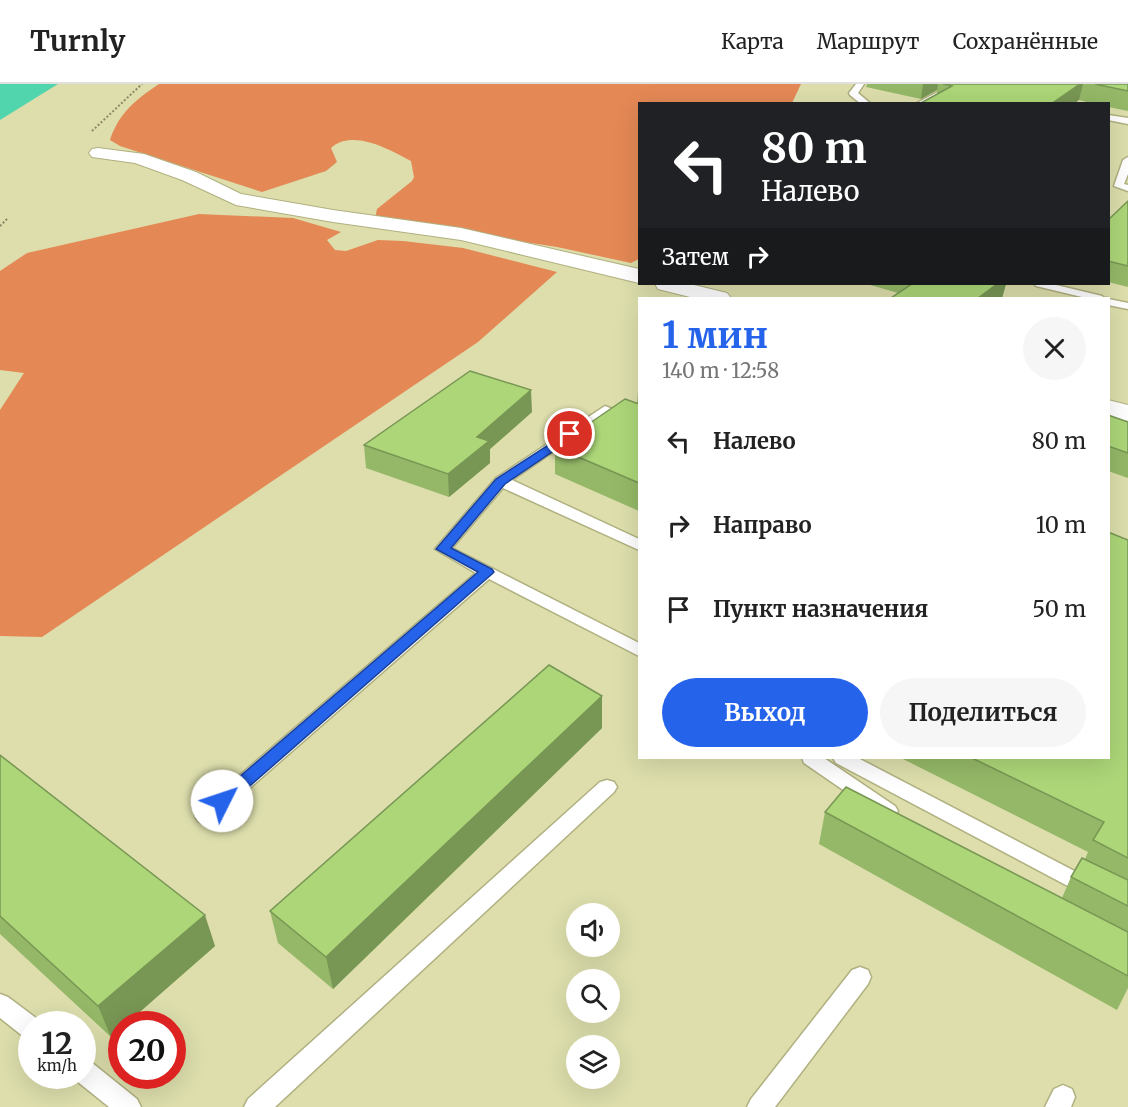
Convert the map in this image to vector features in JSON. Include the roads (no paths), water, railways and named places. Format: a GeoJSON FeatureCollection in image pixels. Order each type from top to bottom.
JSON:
{"type":"FeatureCollection","features":[{"type":"Feature","properties":{"kind":"street"},"geometry":{"type":"LineString","coordinates":[[98,153],[138,158],[189,176],[236,199],[333,216],[461,234],[638,276]]}},
{"type":"Feature","properties":{"kind":"street"},"geometry":{"type":"LineString","coordinates":[[670,285],[715,297]]}},
{"type":"Feature","properties":{"kind":"street"},"geometry":{"type":"LineString","coordinates":[[1110,408],[1128,413]]}},
{"type":"Feature","properties":{"kind":"lane"},"geometry":{"type":"LineString","coordinates":[[860,84],[853,93],[864,102]]}},
{"type":"Feature","properties":{"kind":"lane"},"geometry":{"type":"LineString","coordinates":[[923,102],[959,84]]}},
{"type":"Feature","properties":{"kind":"lane"},"geometry":{"type":"LineString","coordinates":[[1110,117],[1128,121]]}},
{"type":"Feature","properties":{"kind":"lane"},"geometry":{"type":"LineString","coordinates":[[1110,194],[1124,187],[1128,160]]}},
{"type":"Feature","properties":{"kind":"lane"},"geometry":{"type":"LineString","coordinates":[[1044,285],[1094,297]]}},
{"type":"Feature","properties":{"kind":"lane"},"geometry":{"type":"LineString","coordinates":[[1110,302],[1128,306]]}},
{"type":"Feature","properties":{"kind":"lane"},"geometry":{"type":"LineString","coordinates":[[638,424],[605,411],[501,481],[443,549],[638,649]]}},
{"type":"Feature","properties":{"kind":"lane"},"geometry":{"type":"LineString","coordinates":[[501,481],[638,545]]}},
{"type":"Feature","properties":{"kind":"lane"},"geometry":{"type":"LineString","coordinates":[[205,816],[487,572]]}},
{"type":"Feature","properties":{"kind":"lane"},"geometry":{"type":"LineString","coordinates":[[812,759],[908,826]]}},
{"type":"Feature","properties":{"kind":"lane"},"geometry":{"type":"LineString","coordinates":[[845,759],[1128,909]]}},
{"type":"Feature","properties":{"kind":"lane"},"geometry":{"type":"LineString","coordinates":[[257,1107],[607,787]]}},
{"type":"Feature","properties":{"kind":"lane"},"geometry":{"type":"LineString","coordinates":[[760,1107],[860,977]]}},
{"type":"Feature","properties":{"kind":"lane"},"geometry":{"type":"LineString","coordinates":[[0,1004],[18,1018]]}},
{"type":"Feature","properties":{"kind":"lane"},"geometry":{"type":"LineString","coordinates":[[96,1081],[128,1107]]}}]}
